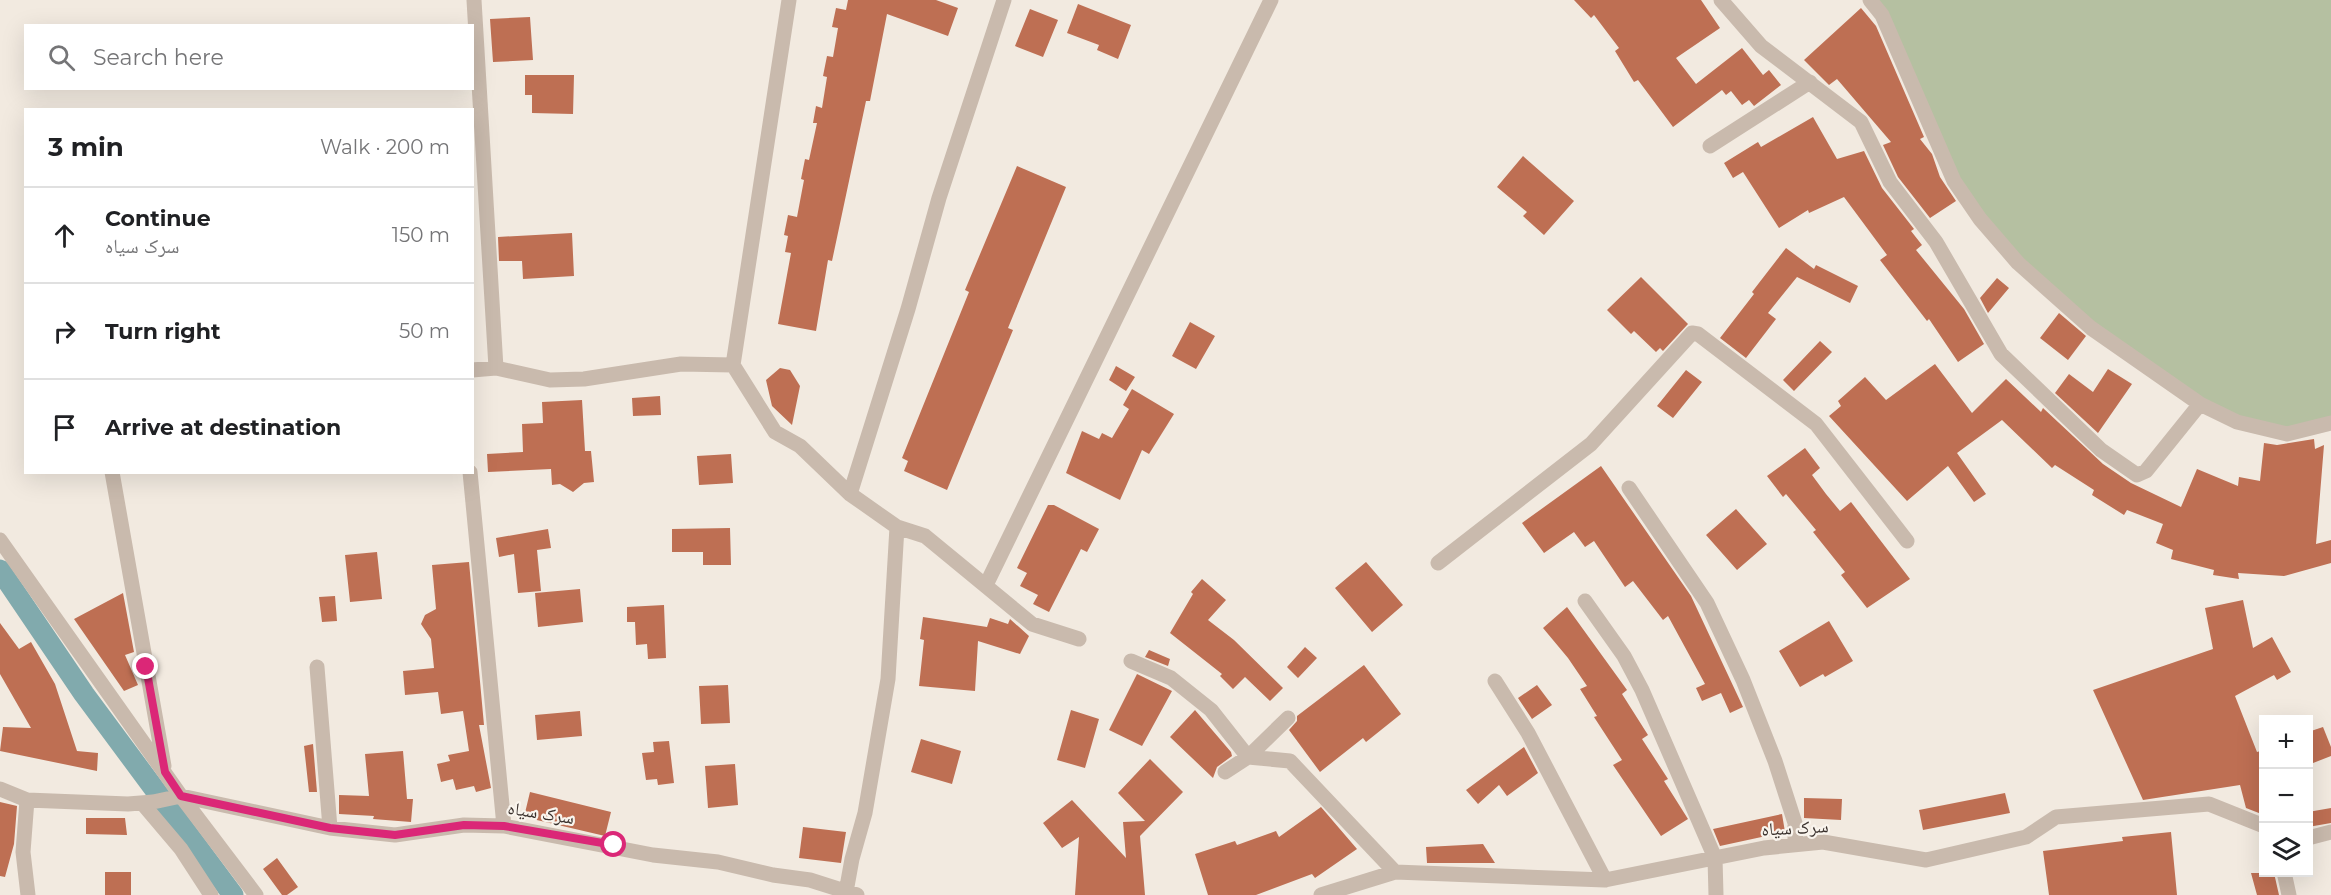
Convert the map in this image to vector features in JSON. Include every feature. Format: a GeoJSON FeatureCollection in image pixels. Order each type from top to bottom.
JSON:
{"type":"FeatureCollection","features":[{"type":"Feature","properties":{"kind":"street"},"geometry":{"type":"LineString","coordinates":[[474,0],[496,368]]}},
{"type":"Feature","properties":{"kind":"street"},"geometry":{"type":"LineString","coordinates":[[789,0],[733,365],[775,432],[800,446],[850,494],[897,527],[925,536],[1032,624],[1079,639]]}},
{"type":"Feature","properties":{"kind":"street"},"geometry":{"type":"LineString","coordinates":[[850,494],[908,309],[939,198],[1004,0]]}},
{"type":"Feature","properties":{"kind":"street"},"geometry":{"type":"LineString","coordinates":[[986,585],[1271,0]]}},
{"type":"Feature","properties":{"kind":"street"},"geometry":{"type":"LineString","coordinates":[[1721,0],[1761,46],[1861,122],[1890,182],[1936,242],[2001,354],[2101,450],[2137,475],[2146,471],[2200,404]]}},
{"type":"Feature","properties":{"kind":"street"},"geometry":{"type":"LineString","coordinates":[[1870,0],[1882,15],[1954,181],[1980,219],[2018,264],[2091,328],[2200,404],[2237,422],[2287,434],[2331,423]]}},
{"type":"Feature","properties":{"kind":"street"},"geometry":{"type":"LineString","coordinates":[[1710,146],[1810,82]]}},
{"type":"Feature","properties":{"kind":"street"},"geometry":{"type":"LineString","coordinates":[[1438,563],[1591,444],[1692,333],[1698,334],[1816,424],[1907,541]]}},
{"type":"Feature","properties":{"kind":"street"},"geometry":{"type":"LineString","coordinates":[[474,370],[496,368],[550,380],[584,379],[681,364],[733,365]]}},
{"type":"Feature","properties":{"kind":"street"},"geometry":{"type":"LineString","coordinates":[[112,474],[165,772]]}},
{"type":"Feature","properties":{"kind":"street"},"geometry":{"type":"LineString","coordinates":[[470,474],[504,826]]}},
{"type":"Feature","properties":{"kind":"street"},"geometry":{"type":"LineString","coordinates":[[1629,488],[1707,603],[1739,670],[1775,761],[1795,823],[1795,845]]}},
{"type":"Feature","properties":{"kind":"street"},"geometry":{"type":"LineString","coordinates":[[851,894],[852,859],[865,813],[888,679],[897,527]]}},
{"type":"Feature","properties":{"kind":"street"},"geometry":{"type":"LineString","coordinates":[[0,540],[165,772],[177,797],[256,895]]}},
{"type":"Feature","properties":{"kind":"street"},"geometry":{"type":"LineString","coordinates":[[1586,601],[1624,656],[1642,690],[1715,858],[1716,895]]}},
{"type":"Feature","properties":{"kind":"street"},"geometry":{"type":"LineString","coordinates":[[1131,661],[1171,678],[1211,710],[1248,757],[1290,761],[1395,872]]}},
{"type":"Feature","properties":{"kind":"street"},"geometry":{"type":"LineString","coordinates":[[317,667],[330,828]]}},
{"type":"Feature","properties":{"kind":"street"},"geometry":{"type":"LineString","coordinates":[[1495,681],[1528,733],[1605,880]]}},
{"type":"Feature","properties":{"kind":"street"},"geometry":{"type":"LineString","coordinates":[[1225,772],[1248,757],[1288,718]]}},
{"type":"Feature","properties":{"kind":"street"},"geometry":{"type":"LineString","coordinates":[[0,789],[27,800],[148,802],[177,797]]}},
{"type":"Feature","properties":{"kind":"street","name":"سرک سیاه"},"geometry":{"type":"LineString","coordinates":[[177,797],[330,828],[395,835],[464,825],[504,826],[653,855],[718,862],[773,875],[810,880],[851,894]]}},
{"type":"Feature","properties":{"kind":"street"},"geometry":{"type":"LineString","coordinates":[[27,800],[23,852],[28,895]]}},
{"type":"Feature","properties":{"kind":"street"},"geometry":{"type":"LineString","coordinates":[[148,802],[211,895]]}},
{"type":"Feature","properties":{"kind":"street","name":"سرک سیاه"},"geometry":{"type":"LineString","coordinates":[[1321,895],[1395,872],[1605,880],[1764,848],[1823,842],[1926,860],[2026,837],[2056,817],[2209,804],[2259,824]]}},
{"type":"Feature","properties":{"kind":"street"},"geometry":{"type":"LineString","coordinates":[[2313,836],[2331,831]]}},
{"type":"Feature","properties":{"kind":"street"},"geometry":{"type":"LineString","coordinates":[[2285,877],[2289,895]]}},
{"type":"Feature","properties":{"kind":"green space"},"geometry":{"type":"Polygon","coordinates":[[[1870,0],[2331,0],[2331,423],[2287,434],[2237,422],[2091,329],[1980,219],[1870,0]]]}},
{"type":"Feature","properties":{"kind":"building"},"geometry":{"type":"Polygon","coordinates":[[[848,0],[936,0],[958,8],[948,36],[887,14],[870,101],[866,101],[832,261],[828,260],[816,331],[778,324],[791,253],[785,252],[788,236],[784,235],[788,215],[797,217],[804,180],[801,179],[805,159],[809,160],[817,123],[813,123],[816,106],[822,108],[827,77],[823,76],[827,56],[833,57],[838,28],[832,27],[836,8],[846,10],[848,0]]]}},
{"type":"Feature","properties":{"kind":"building"},"geometry":{"type":"Polygon","coordinates":[[[1574,0],[1701,0],[1720,28],[1676,58],[1696,84],[1742,48],[1763,75],[1769,70],[1781,85],[1754,106],[1749,100],[1742,105],[1731,91],[1726,95],[1722,90],[1673,127],[1638,80],[1634,82],[1615,51],[1619,48],[1594,15],[1591,18],[1574,0]]]}},
{"type":"Feature","properties":{"kind":"building"},"geometry":{"type":"Polygon","coordinates":[[[1078,4],[1131,25],[1118,59],[1097,50],[1099,45],[1067,33],[1078,4]]]}},
{"type":"Feature","properties":{"kind":"building"},"geometry":{"type":"Polygon","coordinates":[[[1861,8],[1876,26],[1924,137],[1920,139],[1932,154],[1940,177],[1956,201],[1930,218],[1898,177],[1883,145],[1891,142],[1837,79],[1829,85],[1804,60],[1861,8]]]}},
{"type":"Feature","properties":{"kind":"building"},"geometry":{"type":"Polygon","coordinates":[[[1030,9],[1058,20],[1043,57],[1015,46],[1030,9]]]}},
{"type":"Feature","properties":{"kind":"building"},"geometry":{"type":"Polygon","coordinates":[[[530,17],[533,60],[493,62],[490,19],[530,17]]]}},
{"type":"Feature","properties":{"kind":"building"},"geometry":{"type":"Polygon","coordinates":[[[525,75],[574,75],[573,114],[532,113],[532,95],[525,95],[525,75]]]}},
{"type":"Feature","properties":{"kind":"building"},"geometry":{"type":"Polygon","coordinates":[[[1813,117],[1837,159],[1864,151],[1882,188],[1914,229],[1911,231],[1922,245],[1916,250],[1964,309],[1984,344],[1958,362],[1929,319],[1927,321],[1880,260],[1887,255],[1844,197],[1809,213],[1808,210],[1779,228],[1743,172],[1733,178],[1724,163],[1758,142],[1761,147],[1813,117]]]}},
{"type":"Feature","properties":{"kind":"building"},"geometry":{"type":"Polygon","coordinates":[[[1523,156],[1574,201],[1544,235],[1523,216],[1527,212],[1497,187],[1523,156]]]}},
{"type":"Feature","properties":{"kind":"building"},"geometry":{"type":"Polygon","coordinates":[[[1017,166],[1066,187],[1008,328],[1013,330],[947,490],[904,471],[908,461],[902,458],[969,292],[965,290],[1017,166]]]}},
{"type":"Feature","properties":{"kind":"building"},"geometry":{"type":"Polygon","coordinates":[[[572,233],[574,276],[523,279],[522,261],[499,261],[498,237],[572,233]]]}},
{"type":"Feature","properties":{"kind":"building"},"geometry":{"type":"Polygon","coordinates":[[[1786,248],[1814,269],[1816,265],[1858,286],[1850,303],[1797,277],[1768,313],[1776,319],[1746,358],[1720,338],[1786,248]]]}},
{"type":"Feature","properties":{"kind":"building"},"geometry":{"type":"Polygon","coordinates":[[[1641,277],[1688,324],[1663,351],[1660,348],[1656,352],[1634,331],[1631,334],[1607,310],[1641,277]]]}},
{"type":"Feature","properties":{"kind":"building"},"geometry":{"type":"Polygon","coordinates":[[[1997,278],[2009,288],[1988,313],[1980,298],[1997,278]]]}},
{"type":"Feature","properties":{"kind":"building"},"geometry":{"type":"Polygon","coordinates":[[[2059,313],[2086,336],[2068,360],[2040,338],[2059,313]]]}},
{"type":"Feature","properties":{"kind":"building"},"geometry":{"type":"Polygon","coordinates":[[[1190,322],[1215,336],[1196,369],[1172,356],[1190,322]]]}},
{"type":"Feature","properties":{"kind":"building"},"geometry":{"type":"Polygon","coordinates":[[[1820,341],[1832,352],[1794,391],[1783,380],[1820,341]]]}},
{"type":"Feature","properties":{"kind":"building"},"geometry":{"type":"Polygon","coordinates":[[[1935,364],[1972,413],[2006,379],[2041,412],[2043,408],[2103,464],[2131,483],[2181,507],[2197,469],[2238,486],[2239,477],[2260,481],[2264,443],[2277,445],[2314,439],[2315,449],[2324,445],[2316,544],[2331,540],[2331,563],[2284,576],[2238,573],[2239,579],[2213,575],[2214,570],[2171,559],[2173,550],[2156,543],[2163,524],[2127,510],[2124,515],[2092,495],[2094,490],[2055,465],[2052,468],[2002,420],[1957,453],[1986,494],[1974,502],[1948,466],[1907,501],[1829,416],[1841,406],[1838,401],[1865,377],[1886,400],[1935,364]]]}},
{"type":"Feature","properties":{"kind":"building"},"geometry":{"type":"Polygon","coordinates":[[[1116,366],[1135,377],[1126,391],[1109,380],[1116,366]]]}},
{"type":"Feature","properties":{"kind":"building"},"geometry":{"type":"Polygon","coordinates":[[[780,368],[790,370],[800,386],[792,425],[772,406],[766,380],[780,368]]]}},
{"type":"Feature","properties":{"kind":"building"},"geometry":{"type":"Polygon","coordinates":[[[2108,369],[2132,384],[2098,433],[2055,393],[2069,374],[2093,392],[2108,369]]]}},
{"type":"Feature","properties":{"kind":"building"},"geometry":{"type":"Polygon","coordinates":[[[1686,370],[1702,382],[1673,418],[1657,406],[1686,370]]]}},
{"type":"Feature","properties":{"kind":"building"},"geometry":{"type":"Polygon","coordinates":[[[1132,389],[1174,414],[1149,454],[1142,450],[1120,500],[1066,473],[1082,431],[1099,439],[1102,433],[1112,438],[1129,409],[1123,405],[1132,389]]]}},
{"type":"Feature","properties":{"kind":"building"},"geometry":{"type":"Polygon","coordinates":[[[660,396],[661,415],[633,416],[632,398],[660,396]]]}},
{"type":"Feature","properties":{"kind":"building"},"geometry":{"type":"Polygon","coordinates":[[[582,400],[585,451],[591,451],[594,482],[584,483],[573,492],[560,484],[552,485],[551,469],[488,472],[487,454],[523,452],[522,424],[543,423],[542,402],[582,400]]]}},
{"type":"Feature","properties":{"kind":"building"},"geometry":{"type":"Polygon","coordinates":[[[1805,448],[1820,468],[1812,475],[1826,494],[1840,511],[1851,502],[1910,579],[1867,608],[1841,575],[1845,572],[1813,532],[1816,530],[1786,494],[1783,497],[1767,476],[1805,448]]]}},
{"type":"Feature","properties":{"kind":"building"},"geometry":{"type":"Polygon","coordinates":[[[731,454],[733,483],[699,485],[697,456],[731,454]]]}},
{"type":"Feature","properties":{"kind":"building"},"geometry":{"type":"Polygon","coordinates":[[[1601,466],[1691,596],[1743,707],[1730,713],[1721,693],[1702,701],[1696,688],[1705,684],[1668,616],[1663,620],[1633,581],[1625,587],[1594,541],[1585,547],[1574,532],[1544,553],[1522,523],[1601,466]]]}},
{"type":"Feature","properties":{"kind":"building"},"geometry":{"type":"Polygon","coordinates":[[[1048,505],[1054,505],[1099,529],[1087,552],[1081,549],[1049,612],[1033,604],[1038,595],[1020,586],[1027,573],[1017,568],[1048,505]]]}},
{"type":"Feature","properties":{"kind":"building"},"geometry":{"type":"Polygon","coordinates":[[[1736,509],[1767,544],[1737,570],[1706,535],[1736,509]]]}},
{"type":"Feature","properties":{"kind":"building"},"geometry":{"type":"Polygon","coordinates":[[[730,528],[731,565],[703,565],[703,552],[672,552],[672,529],[730,528]]]}},
{"type":"Feature","properties":{"kind":"building"},"geometry":{"type":"Polygon","coordinates":[[[548,529],[551,548],[537,550],[541,591],[518,593],[514,554],[499,557],[496,538],[548,529]]]}},
{"type":"Feature","properties":{"kind":"building"},"geometry":{"type":"Polygon","coordinates":[[[377,552],[382,599],[350,602],[345,555],[377,552]]]}},
{"type":"Feature","properties":{"kind":"building"},"geometry":{"type":"Polygon","coordinates":[[[469,562],[484,725],[479,725],[491,788],[476,792],[474,786],[456,790],[453,779],[441,782],[437,764],[450,761],[448,755],[469,751],[463,711],[441,714],[438,692],[405,695],[403,671],[434,668],[431,639],[421,624],[425,615],[436,609],[432,565],[469,562]]]}},
{"type":"Feature","properties":{"kind":"building"},"geometry":{"type":"Polygon","coordinates":[[[1366,562],[1403,605],[1372,632],[1335,588],[1366,562]]]}},
{"type":"Feature","properties":{"kind":"building"},"geometry":{"type":"Polygon","coordinates":[[[1202,579],[1226,600],[1208,620],[1234,640],[1283,688],[1270,701],[1245,677],[1233,689],[1220,676],[1222,674],[1170,633],[1193,594],[1191,592],[1202,579]]]}},
{"type":"Feature","properties":{"kind":"building"},"geometry":{"type":"Polygon","coordinates":[[[580,589],[583,622],[538,627],[535,593],[580,589]]]}},
{"type":"Feature","properties":{"kind":"building"},"geometry":{"type":"Polygon","coordinates":[[[123,593],[134,652],[125,655],[138,685],[124,691],[74,619],[123,593]]]}},
{"type":"Feature","properties":{"kind":"building"},"geometry":{"type":"Polygon","coordinates":[[[335,596],[337,621],[322,622],[319,597],[335,596]]]}},
{"type":"Feature","properties":{"kind":"building"},"geometry":{"type":"Polygon","coordinates":[[[2243,600],[2253,648],[2272,637],[2291,672],[2277,680],[2274,675],[2235,696],[2257,752],[2259,751],[2259,813],[2246,808],[2240,785],[2143,800],[2093,690],[2213,649],[2205,608],[2243,600]]]}},
{"type":"Feature","properties":{"kind":"building"},"geometry":{"type":"Polygon","coordinates":[[[664,605],[666,658],[648,659],[647,644],[636,645],[635,622],[627,622],[627,607],[664,605]]]}},
{"type":"Feature","properties":{"kind":"building"},"geometry":{"type":"Polygon","coordinates":[[[1567,607],[1627,690],[1622,694],[1648,735],[1642,739],[1668,779],[1664,781],[1688,819],[1661,836],[1613,765],[1622,760],[1594,717],[1597,716],[1580,689],[1587,686],[1543,628],[1567,607]]]}},
{"type":"Feature","properties":{"kind":"building"},"geometry":{"type":"Polygon","coordinates":[[[923,617],[987,627],[990,618],[1008,624],[1010,619],[1029,636],[1020,654],[978,641],[975,691],[919,686],[924,640],[920,639],[923,617]]]}},
{"type":"Feature","properties":{"kind":"building"},"geometry":{"type":"Polygon","coordinates":[[[1829,621],[1853,661],[1825,677],[1823,674],[1800,687],[1779,651],[1829,621]]]}},
{"type":"Feature","properties":{"kind":"building"},"geometry":{"type":"Polygon","coordinates":[[[0,623],[19,649],[31,642],[55,684],[77,751],[98,753],[97,771],[0,751],[3,727],[31,728],[0,674],[0,623]]]}},
{"type":"Feature","properties":{"kind":"building"},"geometry":{"type":"Polygon","coordinates":[[[1305,647],[1317,658],[1298,678],[1287,667],[1305,647]]]}},
{"type":"Feature","properties":{"kind":"building"},"geometry":{"type":"Polygon","coordinates":[[[1149,650],[1170,659],[1168,666],[1145,657],[1149,650]]]}},
{"type":"Feature","properties":{"kind":"building"},"geometry":{"type":"Polygon","coordinates":[[[1364,665],[1401,714],[1366,742],[1363,738],[1320,772],[1289,730],[1297,721],[1297,716],[1364,665]]]}},
{"type":"Feature","properties":{"kind":"building"},"geometry":{"type":"Polygon","coordinates":[[[1137,674],[1172,691],[1142,746],[1109,730],[1137,674]]]}},
{"type":"Feature","properties":{"kind":"building"},"geometry":{"type":"Polygon","coordinates":[[[728,685],[730,723],[701,724],[699,686],[728,685]]]}},
{"type":"Feature","properties":{"kind":"building"},"geometry":{"type":"Polygon","coordinates":[[[1537,685],[1552,705],[1532,719],[1518,698],[1537,685]]]}},
{"type":"Feature","properties":{"kind":"building"},"geometry":{"type":"Polygon","coordinates":[[[1071,710],[1099,719],[1085,768],[1057,760],[1071,710]]]}},
{"type":"Feature","properties":{"kind":"building"},"geometry":{"type":"Polygon","coordinates":[[[1195,710],[1231,752],[1232,756],[1217,767],[1213,778],[1170,737],[1195,710]]]}},
{"type":"Feature","properties":{"kind":"building"},"geometry":{"type":"Polygon","coordinates":[[[580,711],[582,736],[537,740],[535,715],[580,711]]]}},
{"type":"Feature","properties":{"kind":"building"},"geometry":{"type":"Polygon","coordinates":[[[2323,727],[2331,747],[2331,756],[2313,763],[2313,730],[2323,727]]]}},
{"type":"Feature","properties":{"kind":"building"},"geometry":{"type":"Polygon","coordinates":[[[921,739],[961,751],[952,784],[911,772],[921,739]]]}},
{"type":"Feature","properties":{"kind":"building"},"geometry":{"type":"Polygon","coordinates":[[[669,741],[674,783],[658,785],[657,779],[646,780],[642,753],[654,752],[653,742],[669,741]]]}},
{"type":"Feature","properties":{"kind":"building"},"geometry":{"type":"Polygon","coordinates":[[[313,744],[317,792],[309,792],[304,746],[313,744]]]}},
{"type":"Feature","properties":{"kind":"building"},"geometry":{"type":"Polygon","coordinates":[[[1524,747],[1538,773],[1507,796],[1499,785],[1478,804],[1466,790],[1524,747]]]}},
{"type":"Feature","properties":{"kind":"building"},"geometry":{"type":"Polygon","coordinates":[[[403,751],[407,799],[413,799],[411,822],[373,819],[374,816],[339,814],[339,795],[369,796],[365,754],[403,751]]]}},
{"type":"Feature","properties":{"kind":"building"},"geometry":{"type":"Polygon","coordinates":[[[1150,759],[1183,792],[1140,836],[1145,895],[1075,895],[1079,837],[1062,848],[1043,823],[1072,800],[1126,858],[1123,822],[1145,821],[1118,793],[1150,759]]]}},
{"type":"Feature","properties":{"kind":"building"},"geometry":{"type":"Polygon","coordinates":[[[735,764],[738,805],[708,808],[705,766],[735,764]]]}},
{"type":"Feature","properties":{"kind":"building"},"geometry":{"type":"Polygon","coordinates":[[[530,792],[611,812],[605,836],[524,817],[530,792]]]}},
{"type":"Feature","properties":{"kind":"building"},"geometry":{"type":"Polygon","coordinates":[[[2005,793],[2010,813],[1923,830],[1919,810],[2005,793]]]}},
{"type":"Feature","properties":{"kind":"building"},"geometry":{"type":"Polygon","coordinates":[[[1804,798],[1842,799],[1841,820],[1804,818],[1804,798]]]}},
{"type":"Feature","properties":{"kind":"building"},"geometry":{"type":"Polygon","coordinates":[[[0,802],[17,806],[14,844],[5,877],[0,876],[0,802]]]}},
{"type":"Feature","properties":{"kind":"building"},"geometry":{"type":"Polygon","coordinates":[[[1321,807],[1357,849],[1315,878],[1312,874],[1256,895],[1208,895],[1195,854],[1235,841],[1237,845],[1276,831],[1279,837],[1321,807]]]}},
{"type":"Feature","properties":{"kind":"building"},"geometry":{"type":"Polygon","coordinates":[[[2331,808],[2331,823],[2313,826],[2313,811],[2331,808]]]}},
{"type":"Feature","properties":{"kind":"building"},"geometry":{"type":"Polygon","coordinates":[[[1782,814],[1785,832],[1720,846],[1713,829],[1782,814]]]}},
{"type":"Feature","properties":{"kind":"building"},"geometry":{"type":"Polygon","coordinates":[[[86,818],[125,818],[127,835],[86,834],[86,818]]]}},
{"type":"Feature","properties":{"kind":"building"},"geometry":{"type":"Polygon","coordinates":[[[803,827],[846,832],[841,863],[799,858],[803,827]]]}},
{"type":"Feature","properties":{"kind":"building"},"geometry":{"type":"Polygon","coordinates":[[[2171,832],[2177,895],[2049,895],[2043,851],[2123,841],[2122,837],[2171,832]]]}},
{"type":"Feature","properties":{"kind":"building"},"geometry":{"type":"Polygon","coordinates":[[[1483,844],[1495,863],[1427,863],[1426,847],[1483,844]]]}},
{"type":"Feature","properties":{"kind":"building"},"geometry":{"type":"Polygon","coordinates":[[[277,858],[298,887],[287,895],[282,895],[263,869],[277,858]]]}},
{"type":"Feature","properties":{"kind":"building"},"geometry":{"type":"Polygon","coordinates":[[[105,872],[131,872],[131,895],[105,895],[105,872]]]}},
{"type":"Feature","properties":{"kind":"building"},"geometry":{"type":"Polygon","coordinates":[[[2251,873],[2259,873],[2259,877],[2275,877],[2279,895],[2257,895],[2251,873]]]}},
{"type":"Feature","properties":{"kind":"waterway"},"geometry":{"type":"LineString","coordinates":[[0,570],[84,694],[233,895]]}},
{"type":"Feature","properties":{"kind":"route"},"geometry":{"type":"LineString","coordinates":[[146,667],[165,772],[181,796],[330,828],[395,835],[464,825],[504,826],[614,845]]}}]}
